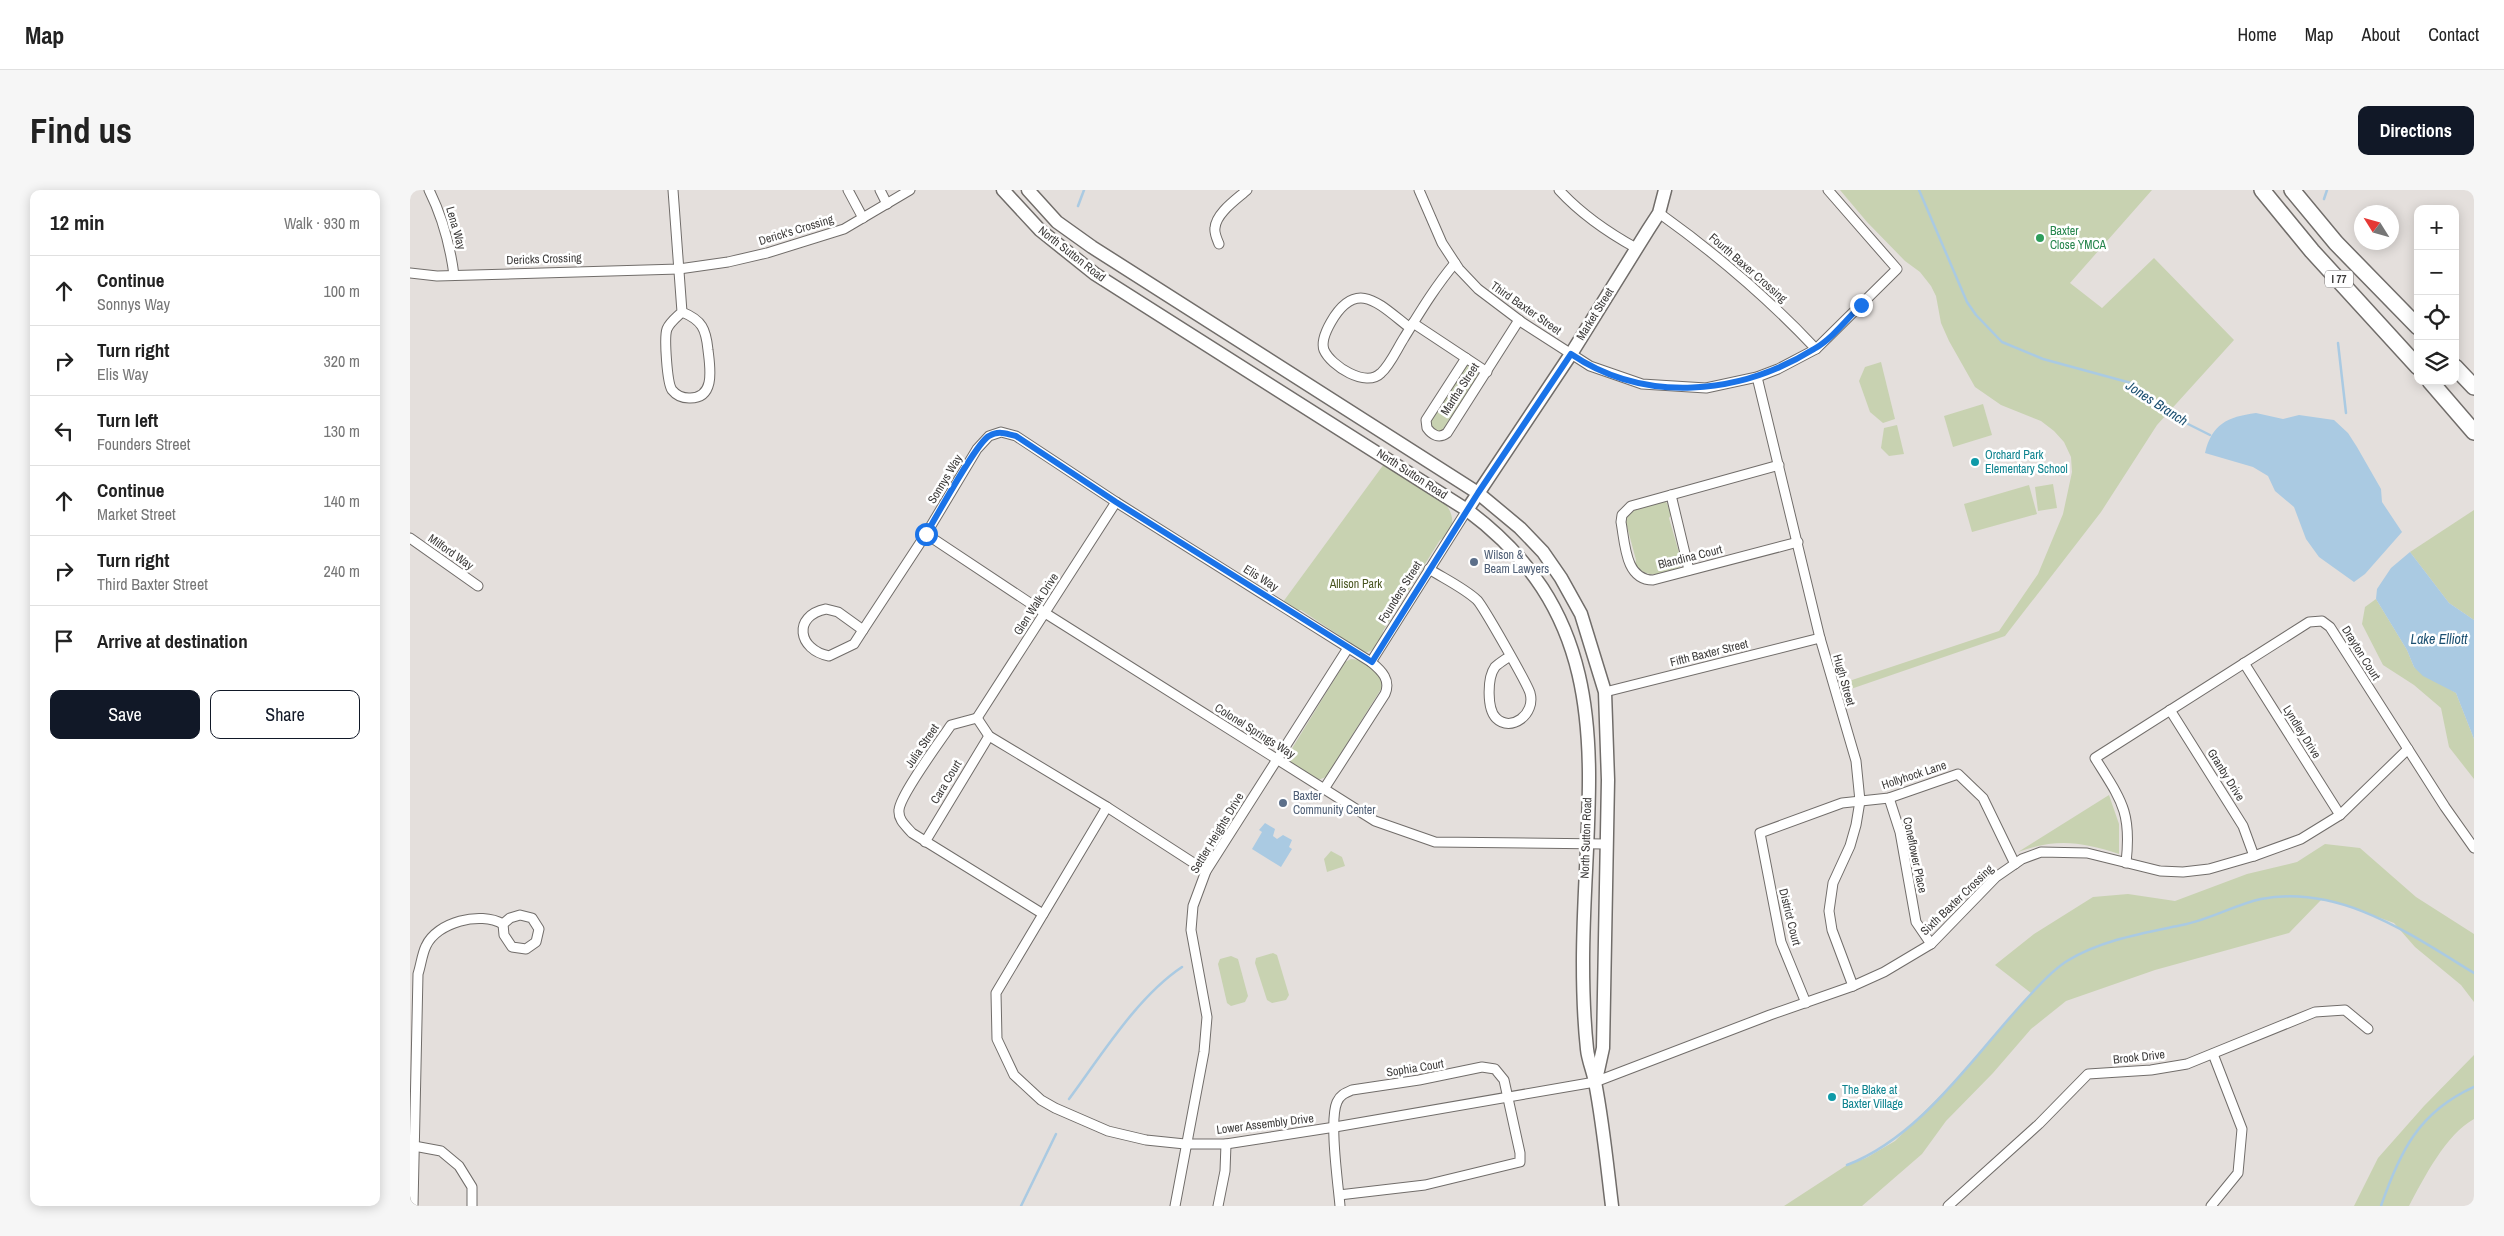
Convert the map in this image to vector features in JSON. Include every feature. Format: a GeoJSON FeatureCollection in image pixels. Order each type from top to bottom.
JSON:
{"type":"FeatureCollection","features":[{"type":"Feature","properties":{"kind":"highway","name":"I 77"},"geometry":{"type":"LineString","coordinates":[[2262,190],[2312,251],[2414,363]]}},
{"type":"Feature","properties":{"kind":"highway","name":"I 77"},"geometry":{"type":"LineString","coordinates":[[2292,190],[2336,243],[2414,323]]}},
{"type":"Feature","properties":{"kind":"highway"},"geometry":{"type":"LineString","coordinates":[[2459,371],[2474,386]]}},
{"type":"Feature","properties":{"kind":"highway"},"geometry":{"type":"LineString","coordinates":[[2433,385],[2474,432]]}},
{"type":"Feature","properties":{"kind":"main road","name":"North Sutton Road"},"geometry":{"type":"LineString","coordinates":[[1003,190],[1040,230],[1095,274],[1467,510],[1507,544],[1533,574],[1559,615],[1571,645],[1586,709],[1586,843],[1583,963],[1587,1051],[1595,1082],[1612,1206]]}},
{"type":"Feature","properties":{"kind":"main road","name":"North Sutton Road"},"geometry":{"type":"LineString","coordinates":[[1028,190],[1058,222],[1092,247],[1478,493],[1520,528],[1542,552],[1561,578],[1584,621],[1605,692],[1606,844],[1603,1048],[1595,1082]]}},
{"type":"Feature","properties":{"kind":"main road","name":"Market Street"},"geometry":{"type":"LineString","coordinates":[[1467,510],[1571,354],[1659,212],[1665,190]]}},
{"type":"Feature","properties":{"kind":"street","name":"Lena Way"},"geometry":{"type":"LineString","coordinates":[[429,190],[438,208],[450,244],[454,275]]}},
{"type":"Feature","properties":{"kind":"street"},"geometry":{"type":"LineString","coordinates":[[673,190],[682,312]]}},
{"type":"Feature","properties":{"kind":"street"},"geometry":{"type":"LineString","coordinates":[[848,190],[863,218]]}},
{"type":"Feature","properties":{"kind":"street"},"geometry":{"type":"LineString","coordinates":[[880,190],[887,204]]}},
{"type":"Feature","properties":{"kind":"street","name":"Derick's Crossing"},"geometry":{"type":"LineString","coordinates":[[679,269],[767,254],[844,229],[910,190]]}},
{"type":"Feature","properties":{"kind":"street"},"geometry":{"type":"LineString","coordinates":[[1219,244],[1214,229],[1216,223],[1232,202],[1247,190]]}},
{"type":"Feature","properties":{"kind":"street","name":"Third Baxter Street"},"geometry":{"type":"LineString","coordinates":[[1419,190],[1439,236],[1454,263],[1478,288],[1520,320],[1590,366],[1642,384],[1702,389],[1757,377],[1778,369],[1816,348],[1897,269],[1828,190]]}},
{"type":"Feature","properties":{"kind":"street"},"geometry":{"type":"LineString","coordinates":[[1559,190],[1576,209],[1605,230],[1636,248]]}},
{"type":"Feature","properties":{"kind":"street","name":"Fourth Baxer Crossing"},"geometry":{"type":"LineString","coordinates":[[1659,212],[1705,246],[1783,314],[1816,348]]}},
{"type":"Feature","properties":{"kind":"street"},"geometry":{"type":"LineString","coordinates":[[1412,326],[1368,299],[1354,299],[1344,303],[1329,325],[1323,341],[1323,349],[1334,362],[1356,377],[1371,379],[1381,374],[1412,326],[1435,288],[1454,263]]}},
{"type":"Feature","properties":{"kind":"street","name":"Dericks Crossing"},"geometry":{"type":"LineString","coordinates":[[410,273],[454,275],[679,269]]}},
{"type":"Feature","properties":{"kind":"street"},"geometry":{"type":"LineString","coordinates":[[682,312],[701,322],[706,332],[711,376],[708,387],[701,396],[694,398],[676,394],[670,388],[666,331],[670,322],[682,312]]}},
{"type":"Feature","properties":{"kind":"street","name":"Martha Street"},"geometry":{"type":"LineString","coordinates":[[1466,358],[1426,420],[1428,430],[1435,435],[1441,436],[1447,433],[1520,320]]}},
{"type":"Feature","properties":{"kind":"street","name":"Martha Street"},"geometry":{"type":"LineString","coordinates":[[1412,326],[1487,372]]}},
{"type":"Feature","properties":{"kind":"street","name":"Hugh Street"},"geometry":{"type":"LineString","coordinates":[[1757,377],[1820,638],[1856,761],[1860,802],[1850,846],[1833,883],[1829,912],[1832,930],[1853,986]]}},
{"type":"Feature","properties":{"kind":"street","name":"Sonnys Way"},"geometry":{"type":"LineString","coordinates":[[863,630],[838,612],[826,609],[814,612],[809,617],[804,624],[803,638],[812,650],[829,656],[854,644],[926,534],[977,449],[989,436],[1001,432],[1009,434]]}},
{"type":"Feature","properties":{"kind":"street","name":"Elis Way"},"geometry":{"type":"LineString","coordinates":[[1009,434],[1016,436],[1116,502],[1372,662],[1385,676],[1387,689],[1324,789]]}},
{"type":"Feature","properties":{"kind":"street","name":"Blandina Court"},"geometry":{"type":"LineString","coordinates":[[1779,464],[1637,503],[1622,516],[1621,522],[1630,567],[1638,576],[1645,580],[1798,542]]}},
{"type":"Feature","properties":{"kind":"street"},"geometry":{"type":"LineString","coordinates":[[1671,495],[1689,570]]}},
{"type":"Feature","properties":{"kind":"street","name":"Glen Walk Drive"},"geometry":{"type":"LineString","coordinates":[[977,718],[1116,502]]}},
{"type":"Feature","properties":{"kind":"street","name":"Founders Street"},"geometry":{"type":"LineString","coordinates":[[1372,662],[1467,510]]}},
{"type":"Feature","properties":{"kind":"street","name":"Colonel Springs Way"},"geometry":{"type":"LineString","coordinates":[[926,534],[1045,613],[1375,820],[1435,842],[1606,844]]}},
{"type":"Feature","properties":{"kind":"street","name":"Milford Way"},"geometry":{"type":"LineString","coordinates":[[410,538],[478,586]]}},
{"type":"Feature","properties":{"kind":"street"},"geometry":{"type":"LineString","coordinates":[[1430,569],[1478,601],[1530,690],[1532,704],[1528,714],[1517,722],[1505,723],[1496,719],[1491,709],[1490,678],[1495,667],[1510,656]]}},
{"type":"Feature","properties":{"kind":"street","name":"Drayton Court"},"geometry":{"type":"LineString","coordinates":[[2126,863],[2129,842],[2126,814],[2120,799],[2095,758],[2309,622],[2322,621],[2330,627],[2474,848]]}},
{"type":"Feature","properties":{"kind":"street","name":"Fifth Baxter Street"},"geometry":{"type":"LineString","coordinates":[[1605,692],[1820,638]]}},
{"type":"Feature","properties":{"kind":"street","name":"Settler Heights Drive"},"geometry":{"type":"LineString","coordinates":[[1175,1206],[1185,1144],[1204,1052],[1206,1017],[1191,930],[1193,906],[1206,871],[1348,648]]}},
{"type":"Feature","properties":{"kind":"street","name":"Lyndley Drive"},"geometry":{"type":"LineString","coordinates":[[2244,663],[2340,815]]}},
{"type":"Feature","properties":{"kind":"street","name":"Granby Drive"},"geometry":{"type":"LineString","coordinates":[[2170,710],[2243,826],[2254,856]]}},
{"type":"Feature","properties":{"kind":"street"},"geometry":{"type":"LineString","coordinates":[[977,718],[989,736],[1107,807],[1206,871]]}},
{"type":"Feature","properties":{"kind":"street","name":"Julia Street"},"geometry":{"type":"LineString","coordinates":[[977,718],[951,725],[910,787],[898,809],[901,821],[912,833],[925,842],[1043,914]]}},
{"type":"Feature","properties":{"kind":"street","name":"Cara Court"},"geometry":{"type":"LineString","coordinates":[[925,842],[989,736]]}},
{"type":"Feature","properties":{"kind":"street","name":"Sixth Baxter Crossing"},"geometry":{"type":"LineString","coordinates":[[1595,1082],[1853,986],[1906,960],[1931,944],[1996,877],[2015,864],[2041,852],[2087,853],[2160,871],[2183,872],[2209,868],[2254,856],[2301,839],[2340,815],[2408,749]]}},
{"type":"Feature","properties":{"kind":"street","name":"Hollyhock Lane"},"geometry":{"type":"LineString","coordinates":[[1760,833],[1842,803],[1889,798],[1958,774],[1983,798],[2015,864]]}},
{"type":"Feature","properties":{"kind":"street","name":"Coneflower Place"},"geometry":{"type":"LineString","coordinates":[[1889,798],[1900,832],[1916,922],[1931,944]]}},
{"type":"Feature","properties":{"kind":"street","name":"Lower Assembly Drive"},"geometry":{"type":"LineString","coordinates":[[1107,807],[996,993],[998,1039],[1014,1075],[1041,1100],[1108,1132],[1146,1140],[1185,1144],[1226,1144],[1335,1128],[1595,1082]]}},
{"type":"Feature","properties":{"kind":"street","name":"District Court"},"geometry":{"type":"LineString","coordinates":[[1760,833],[1782,942],[1806,1003]]}},
{"type":"Feature","properties":{"kind":"street"},"geometry":{"type":"LineString","coordinates":[[520,915],[532,918],[539,928],[536,942],[526,949],[512,947],[504,935],[503,924],[510,918],[520,915]]}},
{"type":"Feature","properties":{"kind":"street"},"geometry":{"type":"LineString","coordinates":[[413,1206],[418,974],[426,945],[444,927],[467,920],[496,920],[503,924]]}},
{"type":"Feature","properties":{"kind":"street","name":"Brook Drive"},"geometry":{"type":"LineString","coordinates":[[1948,1206],[2039,1124],[2088,1074],[2151,1070],[2187,1064],[2315,1012],[2345,1010],[2368,1029]]}},
{"type":"Feature","properties":{"kind":"street"},"geometry":{"type":"LineString","coordinates":[[2211,1206],[2238,1173],[2242,1129],[2213,1054]]}},
{"type":"Feature","properties":{"kind":"street","name":"Sophia Court"},"geometry":{"type":"LineString","coordinates":[[1335,1128],[1336,1104],[1342,1095],[1352,1090],[1486,1067],[1500,1073],[1504,1080],[1507,1097]]}},
{"type":"Feature","properties":{"kind":"street"},"geometry":{"type":"LineString","coordinates":[[1339,1195],[1425,1185],[1517,1165],[1520,1162],[1520,1153],[1507,1097]]}},
{"type":"Feature","properties":{"kind":"street"},"geometry":{"type":"LineString","coordinates":[[1335,1128],[1340,1206]]}},
{"type":"Feature","properties":{"kind":"street"},"geometry":{"type":"LineString","coordinates":[[1218,1206],[1225,1171],[1226,1144]]}},
{"type":"Feature","properties":{"kind":"street"},"geometry":{"type":"LineString","coordinates":[[414,1146],[441,1151],[459,1166],[472,1187],[472,1206]]}},
{"type":"Feature","properties":{"kind":"green space"},"geometry":{"type":"Polygon","coordinates":[[[1840,190],[2152,190],[2070,283],[2102,308],[2154,258],[2234,340],[2157,425],[2101,512],[2005,636],[1845,691],[1843,683],[1999,631],[2038,574],[2063,514],[2072,472],[2071,457],[2064,442],[2054,431],[2041,421],[2001,405],[1975,387],[1941,323],[1936,296],[1931,286],[1920,272],[1905,261],[1867,222],[1840,190]]]}},
{"type":"Feature","properties":{"kind":"green space"},"geometry":{"type":"Polygon","coordinates":[[[1468,362],[1481,372],[1443,432],[1434,432],[1429,422],[1468,362]]]}},
{"type":"Feature","properties":{"kind":"green space"},"geometry":{"type":"Polygon","coordinates":[[[1881,362],[1895,419],[1883,423],[1870,412],[1859,381],[1865,367],[1881,362]]]}},
{"type":"Feature","properties":{"kind":"green space"},"geometry":{"type":"Polygon","coordinates":[[[1983,404],[1992,435],[1953,447],[1944,416],[1983,404]]]}},
{"type":"Feature","properties":{"kind":"green space"},"geometry":{"type":"Polygon","coordinates":[[[1897,425],[1904,454],[1889,456],[1881,448],[1884,428],[1897,425]]]}},
{"type":"Feature","properties":{"kind":"green space","name":"Allison Park"},"geometry":{"type":"Polygon","coordinates":[[[1384,464],[1443,502],[1450,511],[1452,528],[1446,537],[1440,540],[1383,631],[1380,641],[1375,648],[1365,653],[1339,638],[1340,636],[1301,610],[1296,610],[1283,602],[1384,464]]]}},
{"type":"Feature","properties":{"kind":"green space"},"geometry":{"type":"Polygon","coordinates":[[[2053,484],[2057,508],[2038,511],[2035,487],[2053,484]]]}},
{"type":"Feature","properties":{"kind":"green space"},"geometry":{"type":"Polygon","coordinates":[[[2029,485],[2037,514],[1972,532],[1964,504],[2029,485]]]}},
{"type":"Feature","properties":{"kind":"green space"},"geometry":{"type":"Polygon","coordinates":[[[1664,501],[1667,503],[1671,515],[1669,518],[1682,563],[1679,568],[1650,574],[1635,564],[1636,560],[1625,519],[1631,511],[1664,501]]]}},
{"type":"Feature","properties":{"kind":"green space"},"geometry":{"type":"Polygon","coordinates":[[[2474,510],[2474,620],[2449,603],[2410,552],[2474,510]]]}},
{"type":"Feature","properties":{"kind":"green space"},"geometry":{"type":"Polygon","coordinates":[[[2376,599],[2407,650],[2414,667],[2456,693],[2474,739],[2474,779],[2449,747],[2441,708],[2414,685],[2383,665],[2362,624],[2365,607],[2376,599]]]}},
{"type":"Feature","properties":{"kind":"green space"},"geometry":{"type":"Polygon","coordinates":[[[1351,659],[1367,664],[1379,676],[1383,686],[1326,777],[1318,780],[1292,764],[1288,755],[1345,662],[1351,659]]]}},
{"type":"Feature","properties":{"kind":"green space"},"geometry":{"type":"Polygon","coordinates":[[[2109,795],[2119,824],[2119,854],[2081,844],[2069,843],[2045,845],[2018,852],[2109,795]]]}},
{"type":"Feature","properties":{"kind":"green space"},"geometry":{"type":"Polygon","coordinates":[[[2325,844],[2360,848],[2416,897],[2474,934],[2474,1002],[2461,985],[2415,947],[2394,923],[2339,903],[2321,900],[2289,933],[2155,970],[2066,1001],[2031,1029],[1993,1073],[1946,1121],[1922,1154],[1862,1206],[1784,1206],[1847,1165],[1866,1158],[1895,1141],[1951,1085],[2031,993],[1995,965],[2034,934],[2093,897],[2128,894],[2175,901],[2247,874],[2297,862],[2325,844]]]}},
{"type":"Feature","properties":{"kind":"green space"},"geometry":{"type":"Polygon","coordinates":[[[1331,851],[1342,857],[1345,866],[1327,872],[1324,859],[1331,851]]]}},
{"type":"Feature","properties":{"kind":"green space"},"geometry":{"type":"Polygon","coordinates":[[[1273,953],[1277,955],[1289,995],[1286,1000],[1272,1003],[1267,1000],[1255,963],[1256,958],[1273,953]]]}},
{"type":"Feature","properties":{"kind":"green space"},"geometry":{"type":"Polygon","coordinates":[[[1231,956],[1238,959],[1248,996],[1245,1002],[1231,1006],[1227,1003],[1218,964],[1220,959],[1231,956]]]}},
{"type":"Feature","properties":{"kind":"green space"},"geometry":{"type":"Polygon","coordinates":[[[2474,1055],[2474,1119],[2454,1135],[2445,1146],[2409,1206],[2354,1206],[2378,1158],[2424,1106],[2474,1055]]]}},
{"type":"Feature","properties":{"kind":"water"},"geometry":{"type":"Polygon","coordinates":[[[2256,413],[2283,419],[2299,415],[2334,420],[2348,433],[2357,447],[2381,489],[2382,502],[2402,532],[2365,574],[2354,582],[2319,557],[2306,539],[2294,507],[2275,491],[2268,476],[2253,467],[2205,453],[2212,435],[2222,424],[2237,417],[2256,413]]]}},
{"type":"Feature","properties":{"kind":"water","name":"Lake Elliott"},"geometry":{"type":"Polygon","coordinates":[[[2410,552],[2449,603],[2474,620],[2474,739],[2456,693],[2423,676],[2414,667],[2407,650],[2376,599],[2377,589],[2391,568],[2410,552]]]}},
{"type":"Feature","properties":{"kind":"water"},"geometry":{"type":"Polygon","coordinates":[[[1265,823],[1275,829],[1273,836],[1277,839],[1283,835],[1292,840],[1289,847],[1292,849],[1281,867],[1252,849],[1262,832],[1259,830],[1265,823]]]}},
{"type":"Feature","properties":{"kind":"waterway"},"geometry":{"type":"LineString","coordinates":[[1078,206],[1084,190]]}},
{"type":"Feature","properties":{"kind":"waterway","name":"Jones Branch"},"geometry":{"type":"LineString","coordinates":[[1919,190],[1967,302],[1976,315],[2002,342],[2043,359],[2131,383],[2184,422],[2210,435]]}},
{"type":"Feature","properties":{"kind":"waterway"},"geometry":{"type":"LineString","coordinates":[[2324,199],[2327,190]]}},
{"type":"Feature","properties":{"kind":"waterway"},"geometry":{"type":"LineString","coordinates":[[2338,343],[2346,413]]}},
{"type":"Feature","properties":{"kind":"waterway"},"geometry":{"type":"LineString","coordinates":[[1847,1165],[1874,1152],[1900,1134],[1924,1113],[1969,1066],[2010,1017],[2057,968],[2080,954],[2108,942],[2192,923],[2261,899],[2290,896],[2319,899],[2373,916],[2399,928],[2474,973]]}},
{"type":"Feature","properties":{"kind":"waterway"},"geometry":{"type":"LineString","coordinates":[[1069,1099],[1135,1011],[1150,994],[1182,967]]}},
{"type":"Feature","properties":{"kind":"waterway"},"geometry":{"type":"LineString","coordinates":[[2381,1206],[2396,1168],[2414,1135],[2439,1108],[2474,1087]]}},
{"type":"Feature","properties":{"kind":"waterway"},"geometry":{"type":"LineString","coordinates":[[1021,1206],[1056,1134]]}},
{"type":"Feature","properties":{"kind":"place","name":"Baxter Close YMCA"},"geometry":{"type":"Point","coordinates":[2040,238]}},
{"type":"Feature","properties":{"kind":"place","name":"Orchard Park Elementary School"},"geometry":{"type":"Point","coordinates":[1975,462]}},
{"type":"Feature","properties":{"kind":"place","name":"Wilson & Beam Lawyers"},"geometry":{"type":"Point","coordinates":[1474,562]}},
{"type":"Feature","properties":{"kind":"place","name":"Baxter Community Center"},"geometry":{"type":"Point","coordinates":[1283,803]}},
{"type":"Feature","properties":{"kind":"place","name":"The Blake at Baxter Village"},"geometry":{"type":"Point","coordinates":[1832,1097]}},
{"type":"Feature","properties":{"kind":"route"},"geometry":{"type":"LineString","coordinates":[[926,534],[977,449],[989,436],[1001,432],[1016,436],[1116,502],[1372,662],[1478,493],[1571,354],[1590,366],[1628,381],[1660,386],[1706,388],[1757,377],[1778,369],[1816,348],[1861,305]]}}]}
